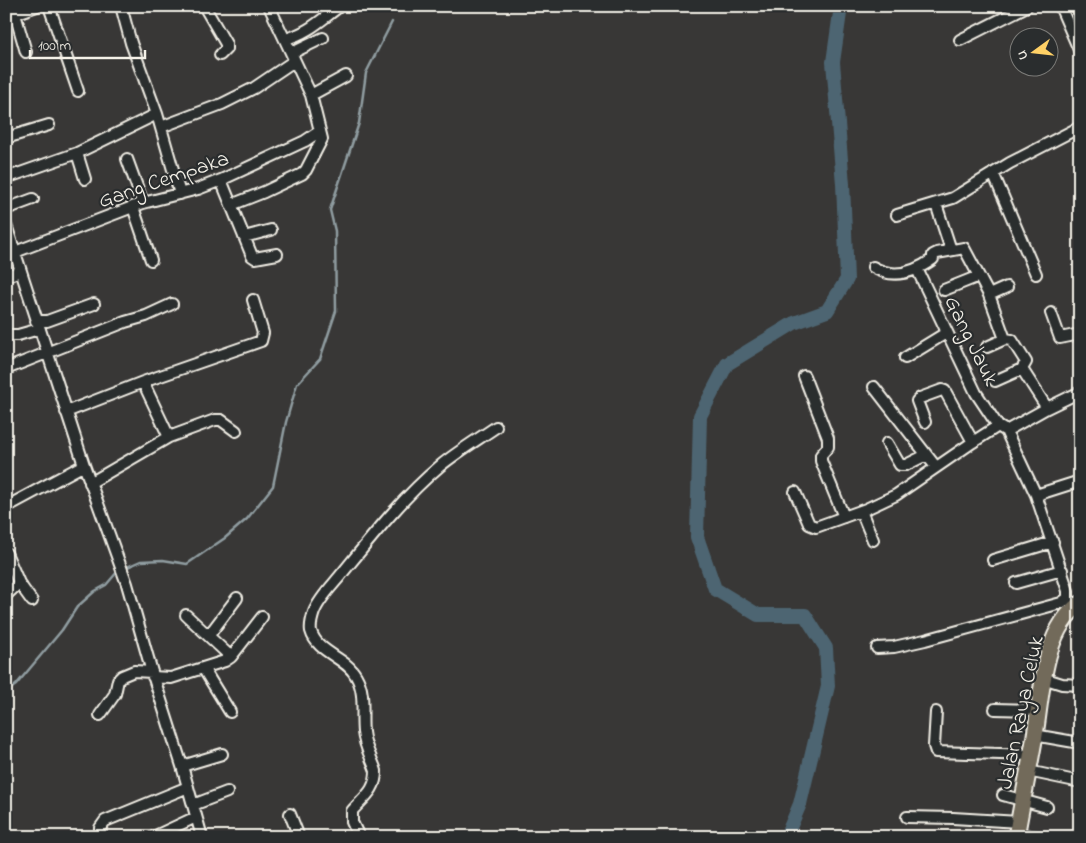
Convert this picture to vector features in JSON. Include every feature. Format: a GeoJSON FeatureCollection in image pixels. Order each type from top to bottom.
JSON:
{"type":"FeatureCollection","features":[{"type":"Feature","properties":{"kind":"highway","name":"Jalan Raya Celuk"},"geometry":{"type":"LineString","coordinates":[[1017,831],[1043,678],[1052,644],[1059,627],[1074,603]]}},
{"type":"Feature","properties":{"kind":"street"},"geometry":{"type":"LineString","coordinates":[[26,52],[11,16],[37,6]]}},
{"type":"Feature","properties":{"kind":"street"},"geometry":{"type":"LineString","coordinates":[[49,6],[78,91]]}},
{"type":"Feature","properties":{"kind":"street"},"geometry":{"type":"LineString","coordinates":[[121,6],[157,114],[180,194]]}},
{"type":"Feature","properties":{"kind":"street"},"geometry":{"type":"LineString","coordinates":[[204,6],[226,44],[226,49],[220,55]]}},
{"type":"Feature","properties":{"kind":"street"},"geometry":{"type":"LineString","coordinates":[[231,205],[302,174],[322,139],[311,95],[269,6]]}},
{"type":"Feature","properties":{"kind":"street"},"geometry":{"type":"LineString","coordinates":[[285,39],[306,32],[340,6]]}},
{"type":"Feature","properties":{"kind":"street"},"geometry":{"type":"LineString","coordinates":[[1060,6],[1080,52]]}},
{"type":"Feature","properties":{"kind":"street"},"geometry":{"type":"LineString","coordinates":[[960,40],[1025,7]]}},
{"type":"Feature","properties":{"kind":"street"},"geometry":{"type":"LineString","coordinates":[[160,127],[194,116],[254,88],[293,57],[323,38]]}},
{"type":"Feature","properties":{"kind":"street"},"geometry":{"type":"LineString","coordinates":[[311,95],[346,76]]}},
{"type":"Feature","properties":{"kind":"street"},"geometry":{"type":"LineString","coordinates":[[6,178],[77,153],[157,114]]}},
{"type":"Feature","properties":{"kind":"street"},"geometry":{"type":"LineString","coordinates":[[6,138],[49,125]]}},
{"type":"Feature","properties":{"kind":"street"},"geometry":{"type":"LineString","coordinates":[[897,215],[936,204],[964,193],[993,173],[1080,126]]}},
{"type":"Feature","properties":{"kind":"street","name":"Gang Cempaka"},"geometry":{"type":"LineString","coordinates":[[15,252],[138,205],[198,189],[221,180],[305,141],[320,131]]}},
{"type":"Feature","properties":{"kind":"street"},"geometry":{"type":"LineString","coordinates":[[77,153],[86,179]]}},
{"type":"Feature","properties":{"kind":"street"},"geometry":{"type":"LineString","coordinates":[[127,159],[151,260]]}},
{"type":"Feature","properties":{"kind":"street"},"geometry":{"type":"LineString","coordinates":[[993,173],[1036,274]]}},
{"type":"Feature","properties":{"kind":"street"},"geometry":{"type":"LineString","coordinates":[[221,180],[253,257],[277,254]]}},
{"type":"Feature","properties":{"kind":"street"},"geometry":{"type":"LineString","coordinates":[[6,209],[33,199]]}},
{"type":"Feature","properties":{"kind":"street"},"geometry":{"type":"LineString","coordinates":[[936,204],[951,250]]}},
{"type":"Feature","properties":{"kind":"street"},"geometry":{"type":"LineString","coordinates":[[6,225],[66,412],[127,584],[152,674],[182,766],[202,837]]}},
{"type":"Feature","properties":{"kind":"street"},"geometry":{"type":"LineString","coordinates":[[244,237],[270,230]]}},
{"type":"Feature","properties":{"kind":"street"},"geometry":{"type":"LineString","coordinates":[[873,267],[884,272],[896,274],[917,269],[933,259],[934,255],[964,248],[988,295],[1005,339]]}},
{"type":"Feature","properties":{"kind":"street","name":"Gang Jauk"},"geometry":{"type":"LineString","coordinates":[[917,269],[976,393],[1002,429],[1036,495],[1068,591],[1074,603]]}},
{"type":"Feature","properties":{"kind":"street"},"geometry":{"type":"LineString","coordinates":[[6,276],[21,271]]}},
{"type":"Feature","properties":{"kind":"street"},"geometry":{"type":"LineString","coordinates":[[944,290],[979,276]]}},
{"type":"Feature","properties":{"kind":"street"},"geometry":{"type":"LineString","coordinates":[[988,295],[1007,287]]}},
{"type":"Feature","properties":{"kind":"street"},"geometry":{"type":"LineString","coordinates":[[66,412],[142,382],[260,341],[263,333],[253,300]]}},
{"type":"Feature","properties":{"kind":"street"},"geometry":{"type":"LineString","coordinates":[[6,335],[18,335],[47,321],[94,304]]}},
{"type":"Feature","properties":{"kind":"street"},"geometry":{"type":"LineString","coordinates":[[6,369],[125,322],[146,316],[172,304]]}},
{"type":"Feature","properties":{"kind":"street"},"geometry":{"type":"LineString","coordinates":[[1052,313],[1060,338],[1080,334]]}},
{"type":"Feature","properties":{"kind":"street"},"geometry":{"type":"LineString","coordinates":[[905,358],[946,333]]}},
{"type":"Feature","properties":{"kind":"street"},"geometry":{"type":"LineString","coordinates":[[987,347],[1005,339],[1013,341],[1026,361],[1026,365],[1022,369],[995,381]]}},
{"type":"Feature","properties":{"kind":"street"},"geometry":{"type":"LineString","coordinates":[[1022,369],[1046,408]]}},
{"type":"Feature","properties":{"kind":"street"},"geometry":{"type":"LineString","coordinates":[[804,376],[828,438],[828,447],[821,455],[821,461],[844,517]]}},
{"type":"Feature","properties":{"kind":"street"},"geometry":{"type":"LineString","coordinates":[[142,382],[169,437]]}},
{"type":"Feature","properties":{"kind":"street"},"geometry":{"type":"LineString","coordinates":[[874,387],[936,467]]}},
{"type":"Feature","properties":{"kind":"street"},"geometry":{"type":"LineString","coordinates":[[925,422],[917,401],[920,398],[942,390],[945,391],[973,442]]}},
{"type":"Feature","properties":{"kind":"street"},"geometry":{"type":"LineString","coordinates":[[796,492],[808,522],[813,527],[862,511],[896,495],[973,442],[1080,392]]}},
{"type":"Feature","properties":{"kind":"street"},"geometry":{"type":"LineString","coordinates":[[90,483],[169,437],[220,420],[236,431]]}},
{"type":"Feature","properties":{"kind":"street"},"geometry":{"type":"LineString","coordinates":[[360,837],[352,822],[352,811],[376,783],[376,771],[363,732],[360,685],[351,668],[324,650],[315,638],[311,631],[314,612],[320,600],[361,550],[419,485],[441,465],[496,427]]}},
{"type":"Feature","properties":{"kind":"street"},"geometry":{"type":"LineString","coordinates":[[887,443],[900,465],[906,465],[926,456]]}},
{"type":"Feature","properties":{"kind":"street"},"geometry":{"type":"LineString","coordinates":[[6,506],[84,465]]}},
{"type":"Feature","properties":{"kind":"street"},"geometry":{"type":"LineString","coordinates":[[1036,495],[1080,481]]}},
{"type":"Feature","properties":{"kind":"street"},"geometry":{"type":"LineString","coordinates":[[862,511],[872,540]]}},
{"type":"Feature","properties":{"kind":"street"},"geometry":{"type":"LineString","coordinates":[[992,560],[1053,542]]}},
{"type":"Feature","properties":{"kind":"street"},"geometry":{"type":"LineString","coordinates":[[6,553],[19,584],[32,602]]}},
{"type":"Feature","properties":{"kind":"street"},"geometry":{"type":"LineString","coordinates":[[1016,583],[1062,570]]}},
{"type":"Feature","properties":{"kind":"street"},"geometry":{"type":"LineString","coordinates":[[6,596],[19,584]]}},
{"type":"Feature","properties":{"kind":"street"},"geometry":{"type":"LineString","coordinates":[[209,635],[237,598]]}},
{"type":"Feature","properties":{"kind":"street"},"geometry":{"type":"LineString","coordinates":[[877,648],[894,647],[925,640],[1061,603],[1074,603]]}},
{"type":"Feature","properties":{"kind":"street"},"geometry":{"type":"LineString","coordinates":[[186,615],[231,657]]}},
{"type":"Feature","properties":{"kind":"street"},"geometry":{"type":"LineString","coordinates":[[100,715],[115,694],[118,680],[122,676],[134,671],[171,678],[225,661],[231,657],[262,617]]}},
{"type":"Feature","properties":{"kind":"street"},"geometry":{"type":"LineString","coordinates":[[203,668],[230,712]]}},
{"type":"Feature","properties":{"kind":"street"},"geometry":{"type":"LineString","coordinates":[[1043,678],[1062,684],[1080,685]]}},
{"type":"Feature","properties":{"kind":"street"},"geometry":{"type":"LineString","coordinates":[[995,709],[1038,710]]}},
{"type":"Feature","properties":{"kind":"street"},"geometry":{"type":"LineString","coordinates":[[936,712],[934,746],[936,752],[1030,755]]}},
{"type":"Feature","properties":{"kind":"street"},"geometry":{"type":"LineString","coordinates":[[1034,735],[1080,744]]}},
{"type":"Feature","properties":{"kind":"street"},"geometry":{"type":"LineString","coordinates":[[182,766],[222,754]]}},
{"type":"Feature","properties":{"kind":"street"},"geometry":{"type":"LineString","coordinates":[[1028,771],[1080,782]]}},
{"type":"Feature","properties":{"kind":"street"},"geometry":{"type":"LineString","coordinates":[[102,837],[100,828],[105,821],[188,787]]}},
{"type":"Feature","properties":{"kind":"street"},"geometry":{"type":"LineString","coordinates":[[193,805],[227,792]]}},
{"type":"Feature","properties":{"kind":"street"},"geometry":{"type":"LineString","coordinates":[[1003,795],[1047,807]]}},
{"type":"Feature","properties":{"kind":"street"},"geometry":{"type":"LineString","coordinates":[[290,814],[299,837]]}},
{"type":"Feature","properties":{"kind":"street"},"geometry":{"type":"LineString","coordinates":[[153,837],[196,817]]}},
{"type":"Feature","properties":{"kind":"street"},"geometry":{"type":"LineString","coordinates":[[907,817],[962,818],[1037,837]]}},
{"type":"Feature","properties":{"kind":"waterway"},"geometry":{"type":"LineString","coordinates":[[786,837],[800,804],[828,686],[826,648],[805,615],[758,615],[715,589],[697,537],[700,416],[727,364],[794,323],[827,311],[847,279],[843,184],[833,62],[841,6]]}},
{"type":"Feature","properties":{"kind":"waterway"},"geometry":{"type":"LineString","coordinates":[[125,568],[141,561],[163,560],[187,564],[225,538],[247,519],[273,486],[286,422],[297,384],[320,359],[336,311],[335,231],[330,210],[359,123],[366,73],[392,22]]}},
{"type":"Feature","properties":{"kind":"waterway"},"geometry":{"type":"LineString","coordinates":[[6,692],[16,685],[62,630],[77,607],[95,591],[106,585],[118,571]]}}]}
